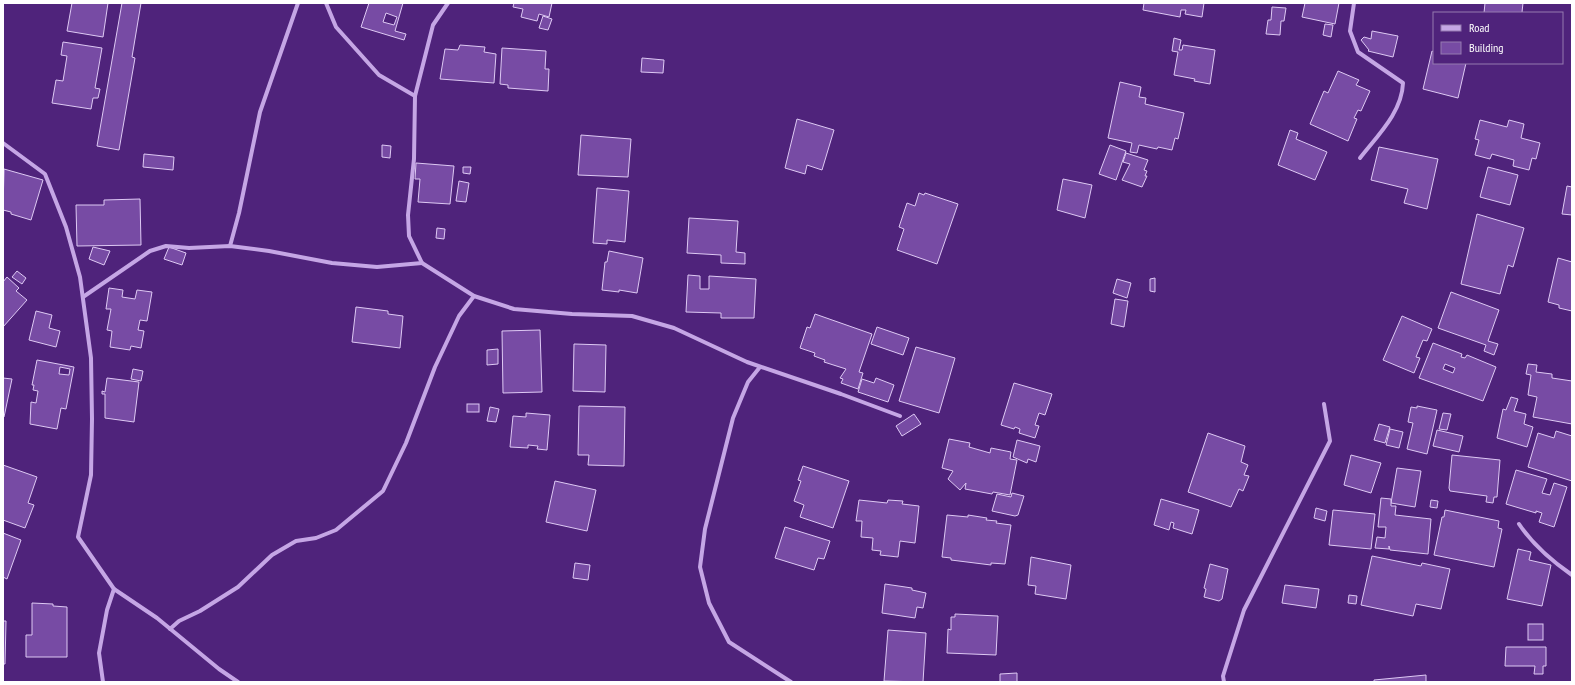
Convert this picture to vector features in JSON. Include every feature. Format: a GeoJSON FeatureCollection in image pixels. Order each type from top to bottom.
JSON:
{"type":"FeatureCollection","features":[{"type":"Feature","properties":{"kind":"street"},"geometry":{"type":"LineString","coordinates":[[230,246],[239,213],[260,112],[298,3]]}},
{"type":"Feature","properties":{"kind":"street"},"geometry":{"type":"LineString","coordinates":[[326,3],[336,26],[379,75],[415,96]]}},
{"type":"Feature","properties":{"kind":"street"},"geometry":{"type":"LineString","coordinates":[[448,3],[433,25],[415,96],[414,159],[408,222],[409,236],[422,263],[474,296],[514,309],[572,314],[632,316],[674,328],[747,362],[900,416]]}},
{"type":"Feature","properties":{"kind":"street"},"geometry":{"type":"LineString","coordinates":[[1354,3],[1350,31],[1358,52],[1403,83],[1402,97],[1388,123],[1360,158]]}},
{"type":"Feature","properties":{"kind":"street"},"geometry":{"type":"LineString","coordinates":[[3,143],[45,174],[66,227],[80,277],[91,358],[91,475],[78,537],[114,589],[170,629],[238,682]]}},
{"type":"Feature","properties":{"kind":"street"},"geometry":{"type":"LineString","coordinates":[[83,298],[150,251],[166,246],[189,248],[230,246],[269,251],[332,263],[377,267],[422,263]]}},
{"type":"Feature","properties":{"kind":"street"},"geometry":{"type":"LineString","coordinates":[[170,629],[179,621],[200,611],[238,586],[257,568],[278,552],[296,541],[316,538],[336,530],[383,491],[406,443],[435,367],[459,316],[474,296]]}},
{"type":"Feature","properties":{"kind":"street"},"geometry":{"type":"LineString","coordinates":[[760,366],[748,382],[733,418],[705,529],[700,567],[709,603],[730,642],[791,682]]}},
{"type":"Feature","properties":{"kind":"street"},"geometry":{"type":"LineString","coordinates":[[1224,682],[1224,676],[1244,610],[1330,441],[1324,404]]}},
{"type":"Feature","properties":{"kind":"street"},"geometry":{"type":"LineString","coordinates":[[1519,524],[1528,536],[1554,562],[1572,575]]}},
{"type":"Feature","properties":{"kind":"street"},"geometry":{"type":"LineString","coordinates":[[103,682],[99,653],[107,610],[114,589]]}},
{"type":"Feature","properties":{"kind":"building"},"geometry":{"type":"Polygon","coordinates":[[[72,3],[108,3],[103,37],[67,31],[72,3]]]}},
{"type":"Feature","properties":{"kind":"building"},"geometry":{"type":"Polygon","coordinates":[[[122,3],[141,3],[132,57],[135,58],[119,150],[97,146],[122,3]]]}},
{"type":"Feature","properties":{"kind":"building"},"geometry":{"type":"Polygon","coordinates":[[[369,3],[403,3],[395,31],[406,34],[404,40],[361,27],[369,3]],[[386,13],[383,22],[394,25],[397,17],[386,13]]]}},
{"type":"Feature","properties":{"kind":"building"},"geometry":{"type":"Polygon","coordinates":[[[514,3],[552,3],[549,17],[539,14],[537,21],[521,17],[523,9],[513,7],[514,3]]]}},
{"type":"Feature","properties":{"kind":"building"},"geometry":{"type":"Polygon","coordinates":[[[1144,3],[1204,3],[1202,17],[1185,14],[1186,10],[1181,10],[1180,17],[1143,10],[1144,3]]]}},
{"type":"Feature","properties":{"kind":"building"},"geometry":{"type":"Polygon","coordinates":[[[1305,3],[1339,3],[1335,24],[1302,17],[1305,3]]]}},
{"type":"Feature","properties":{"kind":"building"},"geometry":{"type":"Polygon","coordinates":[[[1485,3],[1523,3],[1522,12],[1484,12],[1485,3]]]}},
{"type":"Feature","properties":{"kind":"building"},"geometry":{"type":"Polygon","coordinates":[[[1272,7],[1286,8],[1284,21],[1281,21],[1280,35],[1266,34],[1268,20],[1271,20],[1272,7]]]}},
{"type":"Feature","properties":{"kind":"building"},"geometry":{"type":"Polygon","coordinates":[[[543,16],[552,19],[548,30],[539,28],[543,16]]]}},
{"type":"Feature","properties":{"kind":"building"},"geometry":{"type":"Polygon","coordinates":[[[1325,24],[1333,25],[1331,37],[1323,35],[1325,24]]]}},
{"type":"Feature","properties":{"kind":"building"},"geometry":{"type":"Polygon","coordinates":[[[1372,31],[1398,36],[1393,57],[1368,51],[1369,50],[1361,40],[1364,37],[1371,39],[1372,31]]]}},
{"type":"Feature","properties":{"kind":"building"},"geometry":{"type":"Polygon","coordinates":[[[1174,38],[1181,40],[1179,50],[1182,50],[1183,45],[1215,50],[1210,84],[1194,81],[1195,79],[1174,75],[1178,52],[1172,51],[1174,38]]]}},
{"type":"Feature","properties":{"kind":"building"},"geometry":{"type":"Polygon","coordinates":[[[63,42],[102,48],[95,88],[100,89],[98,98],[93,98],[91,109],[52,103],[56,80],[63,81],[67,56],[61,55],[63,42]]]}},
{"type":"Feature","properties":{"kind":"building"},"geometry":{"type":"Polygon","coordinates":[[[460,45],[485,47],[484,52],[496,54],[494,83],[440,79],[445,49],[458,50],[460,45]]]}},
{"type":"Feature","properties":{"kind":"building"},"geometry":{"type":"Polygon","coordinates":[[[502,48],[546,51],[545,69],[549,69],[548,91],[508,88],[508,85],[500,84],[502,48]]]}},
{"type":"Feature","properties":{"kind":"building"},"geometry":{"type":"Polygon","coordinates":[[[1432,51],[1433,64],[1466,64],[1458,98],[1423,89],[1432,51]]]}},
{"type":"Feature","properties":{"kind":"building"},"geometry":{"type":"Polygon","coordinates":[[[642,58],[664,60],[663,73],[641,72],[642,58]]]}},
{"type":"Feature","properties":{"kind":"building"},"geometry":{"type":"Polygon","coordinates":[[[1338,71],[1359,80],[1356,85],[1370,91],[1361,111],[1358,110],[1354,118],[1357,119],[1348,141],[1310,124],[1324,91],[1328,93],[1338,71]]]}},
{"type":"Feature","properties":{"kind":"building"},"geometry":{"type":"Polygon","coordinates":[[[1120,82],[1141,87],[1139,97],[1146,98],[1145,104],[1184,113],[1178,139],[1175,138],[1172,150],[1158,147],[1157,149],[1139,145],[1137,153],[1130,152],[1132,143],[1108,138],[1120,82]]]}},
{"type":"Feature","properties":{"kind":"building"},"geometry":{"type":"Polygon","coordinates":[[[797,119],[834,130],[822,170],[807,165],[805,174],[785,168],[797,119]]]}},
{"type":"Feature","properties":{"kind":"building"},"geometry":{"type":"Polygon","coordinates":[[[1480,120],[1507,127],[1509,120],[1524,124],[1521,138],[1540,143],[1536,159],[1532,158],[1529,170],[1513,166],[1514,160],[1492,154],[1490,159],[1475,155],[1479,140],[1475,139],[1480,120]]]}},
{"type":"Feature","properties":{"kind":"building"},"geometry":{"type":"Polygon","coordinates":[[[1290,130],[1298,133],[1296,139],[1327,152],[1315,180],[1278,165],[1290,130]]]}},
{"type":"Feature","properties":{"kind":"building"},"geometry":{"type":"Polygon","coordinates":[[[581,135],[631,139],[628,177],[578,175],[581,135]]]}},
{"type":"Feature","properties":{"kind":"building"},"geometry":{"type":"Polygon","coordinates":[[[382,145],[391,146],[390,158],[382,157],[382,145]]]}},
{"type":"Feature","properties":{"kind":"building"},"geometry":{"type":"Polygon","coordinates":[[[1110,145],[1126,151],[1116,180],[1099,174],[1110,145]]]}},
{"type":"Feature","properties":{"kind":"building"},"geometry":{"type":"Polygon","coordinates":[[[1379,147],[1438,159],[1427,209],[1404,203],[1408,189],[1371,180],[1379,147]]]}},
{"type":"Feature","properties":{"kind":"building"},"geometry":{"type":"Polygon","coordinates":[[[1126,153],[1148,160],[1144,170],[1147,171],[1145,176],[1147,176],[1142,187],[1122,180],[1130,164],[1123,162],[1126,153]]]}},
{"type":"Feature","properties":{"kind":"building"},"geometry":{"type":"Polygon","coordinates":[[[144,154],[174,157],[173,170],[143,167],[144,154]]]}},
{"type":"Feature","properties":{"kind":"building"},"geometry":{"type":"Polygon","coordinates":[[[416,163],[454,166],[450,204],[418,202],[420,179],[415,179],[416,163]]]}},
{"type":"Feature","properties":{"kind":"building"},"geometry":{"type":"Polygon","coordinates":[[[463,167],[471,167],[470,174],[463,173],[463,167]]]}},
{"type":"Feature","properties":{"kind":"building"},"geometry":{"type":"Polygon","coordinates":[[[1488,167],[1518,175],[1510,205],[1480,197],[1488,167]]]}},
{"type":"Feature","properties":{"kind":"building"},"geometry":{"type":"Polygon","coordinates":[[[4,169],[43,180],[31,220],[3,210],[4,169]]]}},
{"type":"Feature","properties":{"kind":"building"},"geometry":{"type":"Polygon","coordinates":[[[1063,179],[1092,185],[1085,218],[1057,210],[1063,179]]]}},
{"type":"Feature","properties":{"kind":"building"},"geometry":{"type":"Polygon","coordinates":[[[459,181],[469,183],[466,202],[456,201],[459,181]]]}},
{"type":"Feature","properties":{"kind":"building"},"geometry":{"type":"Polygon","coordinates":[[[1567,186],[1572,187],[1572,215],[1562,214],[1567,186]]]}},
{"type":"Feature","properties":{"kind":"building"},"geometry":{"type":"Polygon","coordinates":[[[597,188],[629,191],[625,242],[607,240],[607,244],[593,243],[597,188]]]}},
{"type":"Feature","properties":{"kind":"building"},"geometry":{"type":"Polygon","coordinates":[[[919,193],[924,195],[925,193],[958,204],[937,264],[897,250],[904,229],[899,227],[907,203],[915,206],[919,193]]]}},
{"type":"Feature","properties":{"kind":"building"},"geometry":{"type":"Polygon","coordinates":[[[140,199],[141,245],[77,246],[76,205],[104,205],[104,200],[140,199]]]}},
{"type":"Feature","properties":{"kind":"building"},"geometry":{"type":"Polygon","coordinates":[[[1477,214],[1524,228],[1513,267],[1508,265],[1500,294],[1461,284],[1477,214]]]}},
{"type":"Feature","properties":{"kind":"building"},"geometry":{"type":"Polygon","coordinates":[[[689,218],[738,221],[736,252],[745,253],[745,264],[721,263],[721,255],[687,253],[689,218]]]}},
{"type":"Feature","properties":{"kind":"building"},"geometry":{"type":"Polygon","coordinates":[[[437,228],[445,229],[444,239],[436,238],[437,228]]]}},
{"type":"Feature","properties":{"kind":"building"},"geometry":{"type":"Polygon","coordinates":[[[93,247],[110,251],[104,265],[89,259],[93,247]]]}},
{"type":"Feature","properties":{"kind":"building"},"geometry":{"type":"Polygon","coordinates":[[[169,247],[186,253],[182,265],[164,259],[169,247]]]}},
{"type":"Feature","properties":{"kind":"building"},"geometry":{"type":"Polygon","coordinates":[[[609,251],[643,258],[637,293],[619,290],[619,292],[602,290],[605,262],[607,262],[609,251]]]}},
{"type":"Feature","properties":{"kind":"building"},"geometry":{"type":"Polygon","coordinates":[[[1558,258],[1572,262],[1572,311],[1559,308],[1559,305],[1548,302],[1558,258]]]}},
{"type":"Feature","properties":{"kind":"building"},"geometry":{"type":"Polygon","coordinates":[[[17,271],[26,278],[22,284],[12,277],[17,271]]]}},
{"type":"Feature","properties":{"kind":"building"},"geometry":{"type":"Polygon","coordinates":[[[688,275],[700,276],[700,289],[709,289],[709,276],[756,279],[754,318],[721,318],[721,313],[686,312],[688,275]]]}},
{"type":"Feature","properties":{"kind":"building"},"geometry":{"type":"Polygon","coordinates":[[[7,277],[19,288],[16,291],[27,300],[3,327],[3,282],[7,277]]]}},
{"type":"Feature","properties":{"kind":"building"},"geometry":{"type":"Polygon","coordinates":[[[1155,278],[1155,292],[1150,291],[1150,279],[1155,278]]]}},
{"type":"Feature","properties":{"kind":"building"},"geometry":{"type":"Polygon","coordinates":[[[1117,279],[1131,283],[1127,298],[1113,293],[1117,279]]]}},
{"type":"Feature","properties":{"kind":"building"},"geometry":{"type":"Polygon","coordinates":[[[109,288],[123,290],[122,297],[135,299],[137,290],[152,292],[147,321],[140,320],[138,330],[144,331],[141,348],[131,346],[130,350],[110,347],[112,331],[107,330],[111,309],[106,309],[109,288]]]}},
{"type":"Feature","properties":{"kind":"building"},"geometry":{"type":"Polygon","coordinates":[[[1451,292],[1499,310],[1488,341],[1498,344],[1494,355],[1484,351],[1486,345],[1438,328],[1451,292]]]}},
{"type":"Feature","properties":{"kind":"building"},"geometry":{"type":"Polygon","coordinates":[[[1115,299],[1128,301],[1124,327],[1111,324],[1115,299]]]}},
{"type":"Feature","properties":{"kind":"building"},"geometry":{"type":"Polygon","coordinates":[[[356,307],[388,311],[388,314],[403,316],[400,348],[352,342],[356,307]]]}},
{"type":"Feature","properties":{"kind":"building"},"geometry":{"type":"Polygon","coordinates":[[[36,311],[52,315],[49,328],[60,331],[56,347],[29,340],[36,311]]]}},
{"type":"Feature","properties":{"kind":"building"},"geometry":{"type":"Polygon","coordinates":[[[815,314],[872,334],[859,372],[863,373],[858,389],[841,383],[843,379],[840,378],[846,369],[824,362],[825,360],[814,356],[815,353],[800,348],[807,327],[810,328],[815,314]]]}},
{"type":"Feature","properties":{"kind":"building"},"geometry":{"type":"Polygon","coordinates":[[[1402,316],[1432,329],[1427,341],[1423,340],[1416,357],[1420,358],[1414,373],[1383,360],[1402,316]]]}},
{"type":"Feature","properties":{"kind":"building"},"geometry":{"type":"Polygon","coordinates":[[[877,327],[909,338],[903,355],[871,344],[877,327]]]}},
{"type":"Feature","properties":{"kind":"building"},"geometry":{"type":"Polygon","coordinates":[[[540,330],[542,392],[503,393],[502,331],[540,330]]]}},
{"type":"Feature","properties":{"kind":"building"},"geometry":{"type":"Polygon","coordinates":[[[1433,343],[1462,354],[1461,357],[1465,358],[1467,355],[1496,367],[1483,401],[1419,378],[1433,343]],[[1445,364],[1443,369],[1453,373],[1455,368],[1445,364]]]}},
{"type":"Feature","properties":{"kind":"building"},"geometry":{"type":"Polygon","coordinates":[[[574,344],[606,345],[605,392],[573,391],[574,344]]]}},
{"type":"Feature","properties":{"kind":"building"},"geometry":{"type":"Polygon","coordinates":[[[916,347],[955,358],[939,413],[899,401],[916,347]]]}},
{"type":"Feature","properties":{"kind":"building"},"geometry":{"type":"Polygon","coordinates":[[[498,349],[498,364],[487,365],[487,350],[498,349]]]}},
{"type":"Feature","properties":{"kind":"building"},"geometry":{"type":"Polygon","coordinates":[[[37,360],[74,367],[66,409],[61,408],[57,429],[30,424],[31,402],[36,403],[38,391],[33,390],[34,385],[32,385],[37,360]],[[60,367],[59,374],[69,375],[70,369],[60,367]]]}},
{"type":"Feature","properties":{"kind":"building"},"geometry":{"type":"Polygon","coordinates":[[[1528,364],[1537,365],[1536,372],[1552,374],[1552,378],[1572,381],[1572,424],[1533,417],[1537,397],[1528,395],[1531,375],[1526,374],[1528,364]]]}},
{"type":"Feature","properties":{"kind":"building"},"geometry":{"type":"Polygon","coordinates":[[[133,369],[143,371],[141,381],[131,379],[133,369]]]}},
{"type":"Feature","properties":{"kind":"building"},"geometry":{"type":"Polygon","coordinates":[[[3,378],[12,379],[4,417],[3,417],[3,378]]]}},
{"type":"Feature","properties":{"kind":"building"},"geometry":{"type":"Polygon","coordinates":[[[107,378],[139,382],[134,422],[105,418],[105,394],[102,394],[102,391],[105,392],[107,378]]]}},
{"type":"Feature","properties":{"kind":"building"},"geometry":{"type":"Polygon","coordinates":[[[876,378],[894,385],[888,402],[858,392],[862,379],[874,383],[876,378]]]}},
{"type":"Feature","properties":{"kind":"building"},"geometry":{"type":"Polygon","coordinates":[[[1014,383],[1052,394],[1045,415],[1039,413],[1035,425],[1039,426],[1035,438],[1019,433],[1020,429],[1015,427],[1014,429],[1001,425],[1014,383]]]}},
{"type":"Feature","properties":{"kind":"building"},"geometry":{"type":"Polygon","coordinates":[[[1511,397],[1518,399],[1514,411],[1526,414],[1524,424],[1533,427],[1527,447],[1497,438],[1503,409],[1506,410],[1511,397]]]}},
{"type":"Feature","properties":{"kind":"building"},"geometry":{"type":"Polygon","coordinates":[[[467,404],[479,404],[479,412],[467,412],[467,404]]]}},
{"type":"Feature","properties":{"kind":"building"},"geometry":{"type":"Polygon","coordinates":[[[579,406],[625,407],[624,466],[588,465],[589,455],[578,455],[579,406]]]}},
{"type":"Feature","properties":{"kind":"building"},"geometry":{"type":"Polygon","coordinates":[[[1417,406],[1437,410],[1427,454],[1407,449],[1413,423],[1408,422],[1411,407],[1417,408],[1417,406]]]}},
{"type":"Feature","properties":{"kind":"building"},"geometry":{"type":"Polygon","coordinates":[[[490,407],[499,409],[496,422],[487,421],[490,407]]]}},
{"type":"Feature","properties":{"kind":"building"},"geometry":{"type":"Polygon","coordinates":[[[526,413],[550,415],[547,450],[537,449],[538,446],[528,445],[528,448],[510,447],[513,416],[526,417],[526,413]]]}},
{"type":"Feature","properties":{"kind":"building"},"geometry":{"type":"Polygon","coordinates":[[[1443,413],[1451,414],[1447,430],[1439,429],[1443,413]]]}},
{"type":"Feature","properties":{"kind":"building"},"geometry":{"type":"Polygon","coordinates":[[[914,414],[921,424],[902,436],[896,426],[914,414]]]}},
{"type":"Feature","properties":{"kind":"building"},"geometry":{"type":"Polygon","coordinates":[[[1379,424],[1390,427],[1385,443],[1374,440],[1379,424]]]}},
{"type":"Feature","properties":{"kind":"building"},"geometry":{"type":"Polygon","coordinates":[[[1390,429],[1403,432],[1399,448],[1386,445],[1390,429]]]}},
{"type":"Feature","properties":{"kind":"building"},"geometry":{"type":"Polygon","coordinates":[[[1437,430],[1463,436],[1459,452],[1433,446],[1437,430]]]}},
{"type":"Feature","properties":{"kind":"building"},"geometry":{"type":"Polygon","coordinates":[[[1556,431],[1572,436],[1572,481],[1528,467],[1538,433],[1554,438],[1556,431]]]}},
{"type":"Feature","properties":{"kind":"building"},"geometry":{"type":"Polygon","coordinates":[[[1208,433],[1245,446],[1241,462],[1248,465],[1244,475],[1249,476],[1243,491],[1239,489],[1231,507],[1188,492],[1208,433]]]}},
{"type":"Feature","properties":{"kind":"building"},"geometry":{"type":"Polygon","coordinates":[[[949,439],[970,443],[969,447],[990,453],[991,448],[1011,452],[1010,459],[1017,460],[1010,495],[993,492],[992,494],[965,489],[966,483],[960,490],[948,479],[953,471],[942,468],[949,439]]]}},
{"type":"Feature","properties":{"kind":"building"},"geometry":{"type":"Polygon","coordinates":[[[1017,440],[1040,446],[1036,462],[1028,459],[1027,463],[1013,457],[1017,440]]]}},
{"type":"Feature","properties":{"kind":"building"},"geometry":{"type":"Polygon","coordinates":[[[1351,455],[1381,463],[1371,493],[1344,485],[1351,455]]]}},
{"type":"Feature","properties":{"kind":"building"},"geometry":{"type":"Polygon","coordinates":[[[1452,455],[1500,460],[1497,497],[1494,497],[1493,503],[1486,502],[1487,496],[1450,491],[1452,455]]]}},
{"type":"Feature","properties":{"kind":"building"},"geometry":{"type":"Polygon","coordinates":[[[3,465],[37,477],[28,503],[34,505],[25,528],[3,520],[3,465]]]}},
{"type":"Feature","properties":{"kind":"building"},"geometry":{"type":"Polygon","coordinates":[[[803,466],[849,481],[833,528],[800,517],[804,505],[794,501],[801,481],[798,480],[803,466]]]}},
{"type":"Feature","properties":{"kind":"building"},"geometry":{"type":"Polygon","coordinates":[[[1397,468],[1421,471],[1415,507],[1391,503],[1397,468]]]}},
{"type":"Feature","properties":{"kind":"building"},"geometry":{"type":"Polygon","coordinates":[[[1516,470],[1547,479],[1542,493],[1550,495],[1554,483],[1567,487],[1554,527],[1539,522],[1542,513],[1536,511],[1536,513],[1506,504],[1516,470]]]}},
{"type":"Feature","properties":{"kind":"building"},"geometry":{"type":"Polygon","coordinates":[[[555,481],[596,490],[587,531],[546,522],[555,481]]]}},
{"type":"Feature","properties":{"kind":"building"},"geometry":{"type":"Polygon","coordinates":[[[1012,493],[1024,496],[1018,515],[1015,516],[992,511],[997,494],[1011,497],[1012,493]]]}},
{"type":"Feature","properties":{"kind":"building"},"geometry":{"type":"Polygon","coordinates":[[[1381,498],[1391,499],[1391,506],[1396,506],[1395,515],[1431,519],[1428,554],[1390,550],[1389,546],[1389,549],[1375,548],[1377,537],[1385,538],[1386,527],[1378,527],[1381,498]]]}},
{"type":"Feature","properties":{"kind":"building"},"geometry":{"type":"Polygon","coordinates":[[[1161,499],[1199,510],[1192,534],[1173,528],[1174,523],[1171,522],[1169,530],[1154,525],[1161,499]]]}},
{"type":"Feature","properties":{"kind":"building"},"geometry":{"type":"Polygon","coordinates":[[[859,500],[887,503],[888,500],[903,501],[902,504],[919,506],[915,543],[900,541],[898,557],[880,555],[881,551],[872,550],[873,538],[861,537],[862,521],[856,521],[859,500]]]}},
{"type":"Feature","properties":{"kind":"building"},"geometry":{"type":"Polygon","coordinates":[[[1431,500],[1438,501],[1437,508],[1430,507],[1431,500]]]}},
{"type":"Feature","properties":{"kind":"building"},"geometry":{"type":"Polygon","coordinates":[[[1316,508],[1327,511],[1325,521],[1314,518],[1316,508]]]}},
{"type":"Feature","properties":{"kind":"building"},"geometry":{"type":"Polygon","coordinates":[[[1333,510],[1375,514],[1371,549],[1329,545],[1333,510]]]}},
{"type":"Feature","properties":{"kind":"building"},"geometry":{"type":"Polygon","coordinates":[[[1445,510],[1499,521],[1498,528],[1502,529],[1494,567],[1434,555],[1442,517],[1444,517],[1445,510]]]}},
{"type":"Feature","properties":{"kind":"building"},"geometry":{"type":"Polygon","coordinates":[[[947,515],[968,517],[968,515],[987,518],[986,520],[997,521],[996,523],[1011,525],[1005,564],[991,563],[991,565],[951,560],[951,558],[942,557],[947,515]]]}},
{"type":"Feature","properties":{"kind":"building"},"geometry":{"type":"Polygon","coordinates":[[[785,527],[830,541],[824,559],[818,558],[814,570],[775,558],[785,527]]]}},
{"type":"Feature","properties":{"kind":"building"},"geometry":{"type":"Polygon","coordinates":[[[3,533],[21,540],[7,579],[3,577],[3,533]]]}},
{"type":"Feature","properties":{"kind":"building"},"geometry":{"type":"Polygon","coordinates":[[[1518,549],[1531,552],[1529,560],[1551,565],[1542,606],[1507,599],[1518,549]]]}},
{"type":"Feature","properties":{"kind":"building"},"geometry":{"type":"Polygon","coordinates":[[[1372,556],[1421,566],[1422,563],[1450,569],[1441,609],[1416,604],[1413,616],[1361,605],[1372,556]]]}},
{"type":"Feature","properties":{"kind":"building"},"geometry":{"type":"Polygon","coordinates":[[[1031,557],[1071,565],[1066,599],[1035,594],[1036,586],[1028,585],[1031,557]]]}},
{"type":"Feature","properties":{"kind":"building"},"geometry":{"type":"Polygon","coordinates":[[[575,563],[590,565],[588,580],[573,578],[575,563]]]}},
{"type":"Feature","properties":{"kind":"building"},"geometry":{"type":"Polygon","coordinates":[[[1210,564],[1228,569],[1222,599],[1219,601],[1204,597],[1206,589],[1204,588],[1210,564]]]}},
{"type":"Feature","properties":{"kind":"building"},"geometry":{"type":"Polygon","coordinates":[[[885,584],[912,588],[912,590],[926,593],[923,608],[917,607],[915,618],[882,613],[885,584]]]}},
{"type":"Feature","properties":{"kind":"building"},"geometry":{"type":"Polygon","coordinates":[[[1285,585],[1319,589],[1316,608],[1282,603],[1285,585]]]}},
{"type":"Feature","properties":{"kind":"building"},"geometry":{"type":"Polygon","coordinates":[[[1349,595],[1357,596],[1356,604],[1348,603],[1349,595]]]}},
{"type":"Feature","properties":{"kind":"building"},"geometry":{"type":"Polygon","coordinates":[[[32,603],[53,604],[53,606],[67,607],[67,657],[26,657],[26,635],[32,635],[32,603]]]}},
{"type":"Feature","properties":{"kind":"building"},"geometry":{"type":"Polygon","coordinates":[[[955,614],[998,616],[996,655],[947,653],[948,629],[951,630],[951,617],[955,617],[955,614]]]}},
{"type":"Feature","properties":{"kind":"building"},"geometry":{"type":"Polygon","coordinates":[[[3,621],[6,621],[5,664],[3,664],[3,621]]]}},
{"type":"Feature","properties":{"kind":"building"},"geometry":{"type":"Polygon","coordinates":[[[1528,624],[1543,624],[1543,640],[1528,640],[1528,624]]]}},
{"type":"Feature","properties":{"kind":"building"},"geometry":{"type":"Polygon","coordinates":[[[888,630],[926,633],[923,682],[884,681],[888,630]]]}},
{"type":"Feature","properties":{"kind":"building"},"geometry":{"type":"Polygon","coordinates":[[[1506,647],[1546,647],[1546,666],[1543,666],[1543,674],[1534,674],[1535,666],[1505,666],[1506,647]]]}},
{"type":"Feature","properties":{"kind":"building"},"geometry":{"type":"Polygon","coordinates":[[[1017,673],[1017,682],[1000,682],[1000,674],[1017,673]]]}},
{"type":"Feature","properties":{"kind":"building"},"geometry":{"type":"Polygon","coordinates":[[[1426,675],[1426,682],[1374,682],[1374,680],[1426,675]]]}}]}
